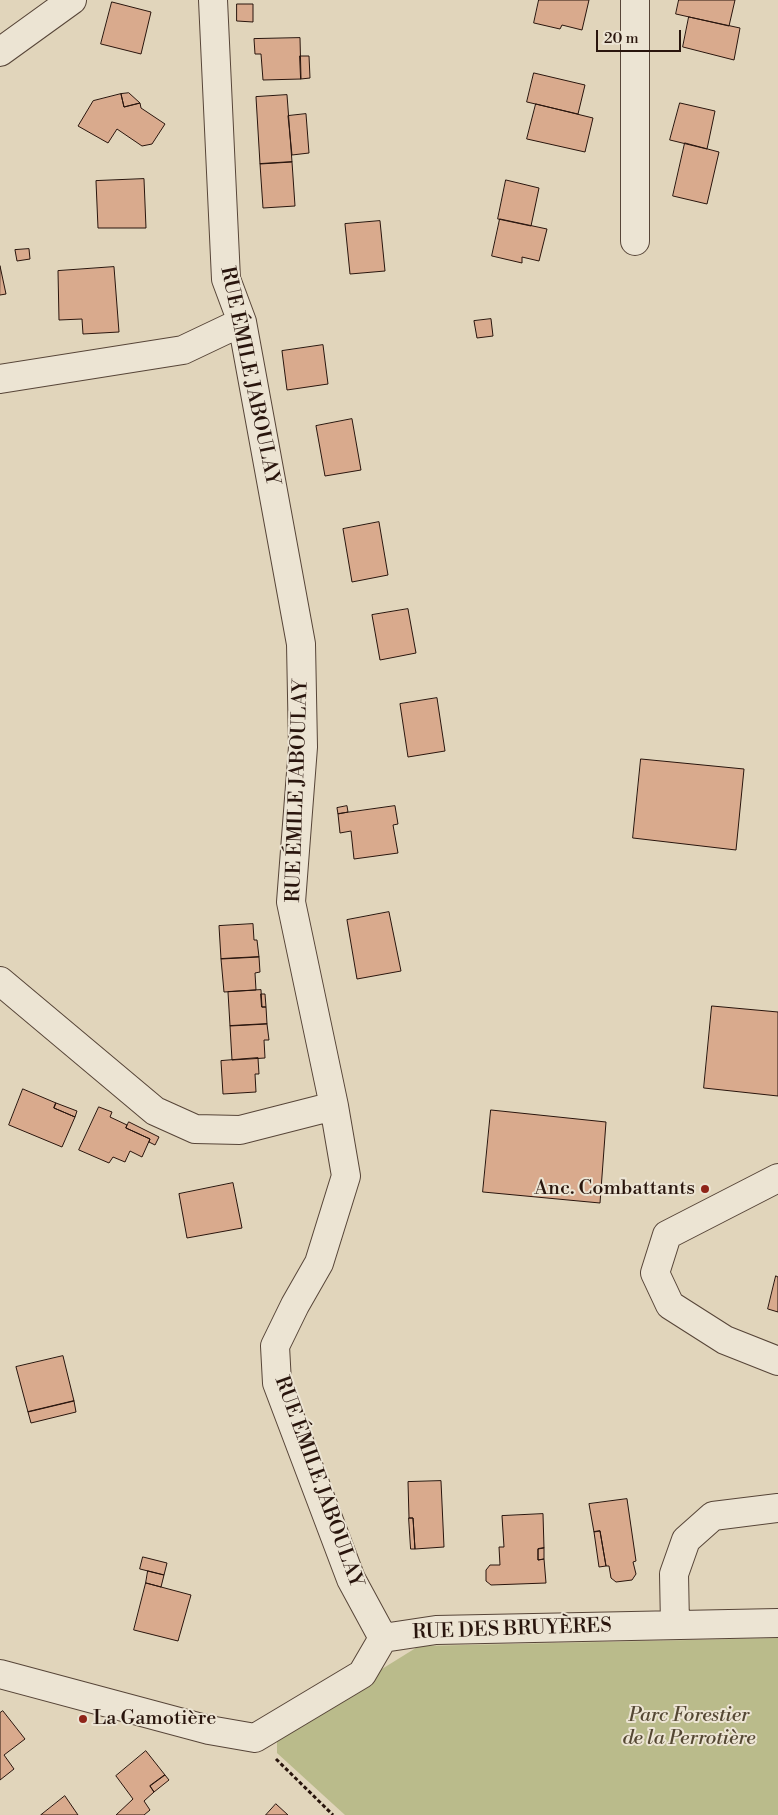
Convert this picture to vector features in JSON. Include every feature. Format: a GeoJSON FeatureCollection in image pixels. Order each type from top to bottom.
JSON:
{"type":"FeatureCollection","features":[{"type":"Feature","properties":{"kind":"street"},"geometry":{"type":"LineString","coordinates":[[0,52],[72,0]]}},
{"type":"Feature","properties":{"kind":"street","name":"RUE ÉMILE JABOULAY"},"geometry":{"type":"LineString","coordinates":[[213,0],[226,279],[242,322],[301,644],[303,747],[291,902],[334,1106],[346,1176],[319,1263],[294,1305],[275,1346],[278,1383],[351,1579],[383,1638]]}},
{"type":"Feature","properties":{"kind":"street"},"geometry":{"type":"LineString","coordinates":[[635,0],[635,241]]}},
{"type":"Feature","properties":{"kind":"street"},"geometry":{"type":"LineString","coordinates":[[0,379],[183,350],[242,322]]}},
{"type":"Feature","properties":{"kind":"street"},"geometry":{"type":"LineString","coordinates":[[0,981],[155,1111],[194,1129],[240,1130],[334,1106]]}},
{"type":"Feature","properties":{"kind":"street"},"geometry":{"type":"LineString","coordinates":[[778,1178],[667,1235],[655,1273],[670,1305],[726,1340],[778,1361]]}},
{"type":"Feature","properties":{"kind":"street"},"geometry":{"type":"LineString","coordinates":[[675,1625],[674,1574],[686,1540],[713,1516],[778,1508]]}},
{"type":"Feature","properties":{"kind":"street","name":"RUE DES BRUYÈRES"},"geometry":{"type":"LineString","coordinates":[[255,1738],[362,1674],[383,1638],[436,1630],[778,1623]]}},
{"type":"Feature","properties":{"kind":"street"},"geometry":{"type":"LineString","coordinates":[[0,1674],[209,1730],[255,1738]]}},
{"type":"Feature","properties":{"kind":"path"},"geometry":{"type":"LineString","coordinates":[[255,1738],[333,1815]]}},
{"type":"Feature","properties":{"kind":"green space","name":"Parc Forestier de la Perrotière"},"geometry":{"type":"Polygon","coordinates":[[[778,1638],[778,1815],[345,1815],[277,1753],[277,1734],[419,1646],[778,1638]]]}},
{"type":"Feature","properties":{"kind":"building"},"geometry":{"type":"Polygon","coordinates":[[[539,0],[589,0],[582,30],[562,25],[560,29],[534,23],[539,0]]]}},
{"type":"Feature","properties":{"kind":"building"},"geometry":{"type":"Polygon","coordinates":[[[679,0],[735,0],[729,26],[676,14],[679,0]]]}},
{"type":"Feature","properties":{"kind":"building"},"geometry":{"type":"Polygon","coordinates":[[[112,2],[151,12],[141,54],[101,44],[112,2]]]}},
{"type":"Feature","properties":{"kind":"building"},"geometry":{"type":"Polygon","coordinates":[[[237,4],[253,4],[253,22],[237,21],[237,4]]]}},
{"type":"Feature","properties":{"kind":"building"},"geometry":{"type":"Polygon","coordinates":[[[689,17],[740,28],[734,60],[683,47],[689,17]]]}},
{"type":"Feature","properties":{"kind":"building"},"geometry":{"type":"Polygon","coordinates":[[[300,38],[301,79],[263,80],[261,54],[255,54],[254,39],[300,38]]]}},
{"type":"Feature","properties":{"kind":"building"},"geometry":{"type":"Polygon","coordinates":[[[300,56],[309,56],[310,78],[301,79],[300,56]]]}},
{"type":"Feature","properties":{"kind":"building"},"geometry":{"type":"Polygon","coordinates":[[[534,73],[585,85],[578,114],[527,102],[534,73]]]}},
{"type":"Feature","properties":{"kind":"building"},"geometry":{"type":"Polygon","coordinates":[[[129,93],[140,103],[124,107],[121,94],[129,93]]]}},
{"type":"Feature","properties":{"kind":"building"},"geometry":{"type":"Polygon","coordinates":[[[121,94],[124,107],[140,103],[141,108],[165,124],[152,144],[142,146],[117,129],[108,143],[78,126],[93,101],[121,94]]]}},
{"type":"Feature","properties":{"kind":"building"},"geometry":{"type":"Polygon","coordinates":[[[287,95],[292,162],[260,164],[256,97],[287,95]]]}},
{"type":"Feature","properties":{"kind":"building"},"geometry":{"type":"Polygon","coordinates":[[[680,103],[715,111],[707,149],[670,140],[680,103]]]}},
{"type":"Feature","properties":{"kind":"building"},"geometry":{"type":"Polygon","coordinates":[[[536,104],[593,118],[585,152],[527,139],[536,104]]]}},
{"type":"Feature","properties":{"kind":"building"},"geometry":{"type":"Polygon","coordinates":[[[306,114],[309,153],[292,155],[288,116],[306,114]]]}},
{"type":"Feature","properties":{"kind":"building"},"geometry":{"type":"Polygon","coordinates":[[[685,143],[719,152],[707,204],[673,196],[685,143]]]}},
{"type":"Feature","properties":{"kind":"building"},"geometry":{"type":"Polygon","coordinates":[[[292,162],[295,206],[263,208],[260,164],[292,162]]]}},
{"type":"Feature","properties":{"kind":"building"},"geometry":{"type":"Polygon","coordinates":[[[144,179],[146,228],[98,228],[96,181],[144,179]]]}},
{"type":"Feature","properties":{"kind":"building"},"geometry":{"type":"Polygon","coordinates":[[[506,180],[539,188],[531,226],[498,219],[506,180]]]}},
{"type":"Feature","properties":{"kind":"building"},"geometry":{"type":"Polygon","coordinates":[[[500,219],[547,229],[539,261],[522,257],[522,263],[492,256],[500,219]]]}},
{"type":"Feature","properties":{"kind":"building"},"geometry":{"type":"Polygon","coordinates":[[[380,221],[385,271],[350,274],[345,224],[380,221]]]}},
{"type":"Feature","properties":{"kind":"building"},"geometry":{"type":"Polygon","coordinates":[[[29,249],[30,259],[17,261],[15,250],[29,249]]]}},
{"type":"Feature","properties":{"kind":"building"},"geometry":{"type":"Polygon","coordinates":[[[0,266],[6,294],[0,295],[0,266]]]}},
{"type":"Feature","properties":{"kind":"building"},"geometry":{"type":"Polygon","coordinates":[[[114,267],[119,332],[83,334],[82,319],[59,320],[58,271],[114,267]]]}},
{"type":"Feature","properties":{"kind":"building"},"geometry":{"type":"Polygon","coordinates":[[[491,319],[493,336],[477,338],[474,321],[491,319]]]}},
{"type":"Feature","properties":{"kind":"building"},"geometry":{"type":"Polygon","coordinates":[[[323,345],[328,384],[287,390],[282,351],[323,345]]]}},
{"type":"Feature","properties":{"kind":"building"},"geometry":{"type":"Polygon","coordinates":[[[352,419],[361,470],[325,476],[316,426],[352,419]]]}},
{"type":"Feature","properties":{"kind":"building"},"geometry":{"type":"Polygon","coordinates":[[[379,522],[388,575],[352,582],[343,529],[379,522]]]}},
{"type":"Feature","properties":{"kind":"building"},"geometry":{"type":"Polygon","coordinates":[[[408,609],[416,653],[380,660],[372,615],[408,609]]]}},
{"type":"Feature","properties":{"kind":"building"},"geometry":{"type":"Polygon","coordinates":[[[437,698],[445,751],[408,757],[400,704],[437,698]]]}},
{"type":"Feature","properties":{"kind":"building"},"geometry":{"type":"Polygon","coordinates":[[[641,759],[744,769],[736,850],[633,838],[641,759]]]}},
{"type":"Feature","properties":{"kind":"building"},"geometry":{"type":"Polygon","coordinates":[[[347,806],[348,812],[338,814],[337,808],[347,806]]]}},
{"type":"Feature","properties":{"kind":"building"},"geometry":{"type":"Polygon","coordinates":[[[395,806],[398,824],[393,825],[398,853],[354,859],[351,831],[340,833],[338,814],[395,806]]]}},
{"type":"Feature","properties":{"kind":"building"},"geometry":{"type":"Polygon","coordinates":[[[389,912],[401,971],[357,979],[347,920],[389,912]]]}},
{"type":"Feature","properties":{"kind":"building"},"geometry":{"type":"Polygon","coordinates":[[[253,924],[254,940],[257,940],[259,957],[221,959],[219,926],[253,924]]]}},
{"type":"Feature","properties":{"kind":"building"},"geometry":{"type":"Polygon","coordinates":[[[259,957],[260,972],[255,973],[256,990],[224,992],[221,959],[259,957]]]}},
{"type":"Feature","properties":{"kind":"building"},"geometry":{"type":"Polygon","coordinates":[[[261,990],[262,1007],[266,1007],[267,1024],[230,1026],[228,992],[261,990]]]}},
{"type":"Feature","properties":{"kind":"building"},"geometry":{"type":"Polygon","coordinates":[[[261,994],[265,994],[266,1007],[262,1007],[261,994]]]}},
{"type":"Feature","properties":{"kind":"building"},"geometry":{"type":"Polygon","coordinates":[[[712,1006],[778,1012],[778,1096],[704,1088],[712,1006]]]}},
{"type":"Feature","properties":{"kind":"building"},"geometry":{"type":"Polygon","coordinates":[[[267,1024],[269,1040],[264,1040],[265,1058],[232,1060],[230,1026],[267,1024]]]}},
{"type":"Feature","properties":{"kind":"building"},"geometry":{"type":"Polygon","coordinates":[[[258,1058],[259,1074],[255,1074],[256,1092],[223,1094],[221,1061],[258,1058]]]}},
{"type":"Feature","properties":{"kind":"building"},"geometry":{"type":"Polygon","coordinates":[[[23,1089],[56,1103],[54,1108],[75,1117],[62,1147],[9,1125],[23,1089]]]}},
{"type":"Feature","properties":{"kind":"building"},"geometry":{"type":"Polygon","coordinates":[[[56,1103],[77,1111],[75,1117],[54,1108],[56,1103]]]}},
{"type":"Feature","properties":{"kind":"building"},"geometry":{"type":"Polygon","coordinates":[[[99,1107],[112,1112],[110,1117],[127,1125],[126,1128],[150,1139],[142,1157],[130,1151],[125,1162],[113,1157],[109,1163],[79,1150],[99,1107]]]}},
{"type":"Feature","properties":{"kind":"building"},"geometry":{"type":"Polygon","coordinates":[[[491,1110],[606,1122],[600,1203],[483,1192],[491,1110]]]}},
{"type":"Feature","properties":{"kind":"building"},"geometry":{"type":"Polygon","coordinates":[[[129,1122],[159,1137],[155,1145],[149,1142],[150,1139],[126,1128],[129,1122]]]}},
{"type":"Feature","properties":{"kind":"building"},"geometry":{"type":"Polygon","coordinates":[[[233,1183],[242,1228],[187,1238],[179,1194],[233,1183]]]}},
{"type":"Feature","properties":{"kind":"building"},"geometry":{"type":"Polygon","coordinates":[[[776,1276],[778,1277],[778,1312],[768,1309],[776,1276]]]}},
{"type":"Feature","properties":{"kind":"building"},"geometry":{"type":"Polygon","coordinates":[[[63,1356],[74,1401],[28,1412],[16,1367],[63,1356]]]}},
{"type":"Feature","properties":{"kind":"building"},"geometry":{"type":"Polygon","coordinates":[[[74,1401],[76,1412],[31,1423],[28,1412],[74,1401]]]}},
{"type":"Feature","properties":{"kind":"building"},"geometry":{"type":"Polygon","coordinates":[[[441,1481],[444,1547],[415,1549],[413,1518],[409,1518],[408,1482],[441,1481]]]}},
{"type":"Feature","properties":{"kind":"building"},"geometry":{"type":"Polygon","coordinates":[[[627,1499],[636,1561],[633,1562],[636,1574],[632,1580],[616,1582],[611,1578],[609,1566],[606,1566],[600,1531],[594,1532],[589,1504],[627,1499]]]}},
{"type":"Feature","properties":{"kind":"building"},"geometry":{"type":"Polygon","coordinates":[[[543,1514],[544,1548],[538,1549],[538,1560],[544,1559],[546,1583],[491,1585],[486,1581],[486,1570],[490,1565],[500,1565],[499,1547],[504,1547],[502,1516],[543,1514]]]}},
{"type":"Feature","properties":{"kind":"building"},"geometry":{"type":"Polygon","coordinates":[[[409,1518],[413,1518],[415,1549],[411,1549],[409,1518]]]}},
{"type":"Feature","properties":{"kind":"building"},"geometry":{"type":"Polygon","coordinates":[[[600,1531],[606,1566],[599,1567],[594,1532],[600,1531]]]}},
{"type":"Feature","properties":{"kind":"building"},"geometry":{"type":"Polygon","coordinates":[[[544,1548],[544,1559],[538,1560],[538,1549],[544,1548]]]}},
{"type":"Feature","properties":{"kind":"building"},"geometry":{"type":"Polygon","coordinates":[[[143,1557],[167,1563],[164,1575],[140,1569],[143,1557]]]}},
{"type":"Feature","properties":{"kind":"building"},"geometry":{"type":"Polygon","coordinates":[[[148,1571],[164,1575],[161,1587],[146,1583],[148,1571]]]}},
{"type":"Feature","properties":{"kind":"building"},"geometry":{"type":"Polygon","coordinates":[[[146,1583],[191,1595],[178,1641],[134,1630],[146,1583]]]}},
{"type":"Feature","properties":{"kind":"building"},"geometry":{"type":"Polygon","coordinates":[[[3,1711],[25,1739],[4,1755],[14,1769],[0,1780],[0,1713],[3,1711]]]}},
{"type":"Feature","properties":{"kind":"building"},"geometry":{"type":"Polygon","coordinates":[[[146,1751],[165,1775],[150,1786],[154,1792],[144,1801],[150,1810],[144,1815],[116,1815],[133,1799],[116,1776],[146,1751]]]}},
{"type":"Feature","properties":{"kind":"building"},"geometry":{"type":"Polygon","coordinates":[[[165,1775],[169,1780],[154,1792],[150,1786],[165,1775]]]}},
{"type":"Feature","properties":{"kind":"building"},"geometry":{"type":"Polygon","coordinates":[[[65,1796],[78,1815],[41,1815],[65,1796]]]}},
{"type":"Feature","properties":{"kind":"building"},"geometry":{"type":"Polygon","coordinates":[[[276,1804],[288,1815],[266,1815],[276,1804]]]}},
{"type":"Feature","properties":{"kind":"place","name":"Anc. Combattants"},"geometry":{"type":"Point","coordinates":[705,1189]}},
{"type":"Feature","properties":{"kind":"place","name":"La Gamotière"},"geometry":{"type":"Point","coordinates":[83,1719]}}]}
